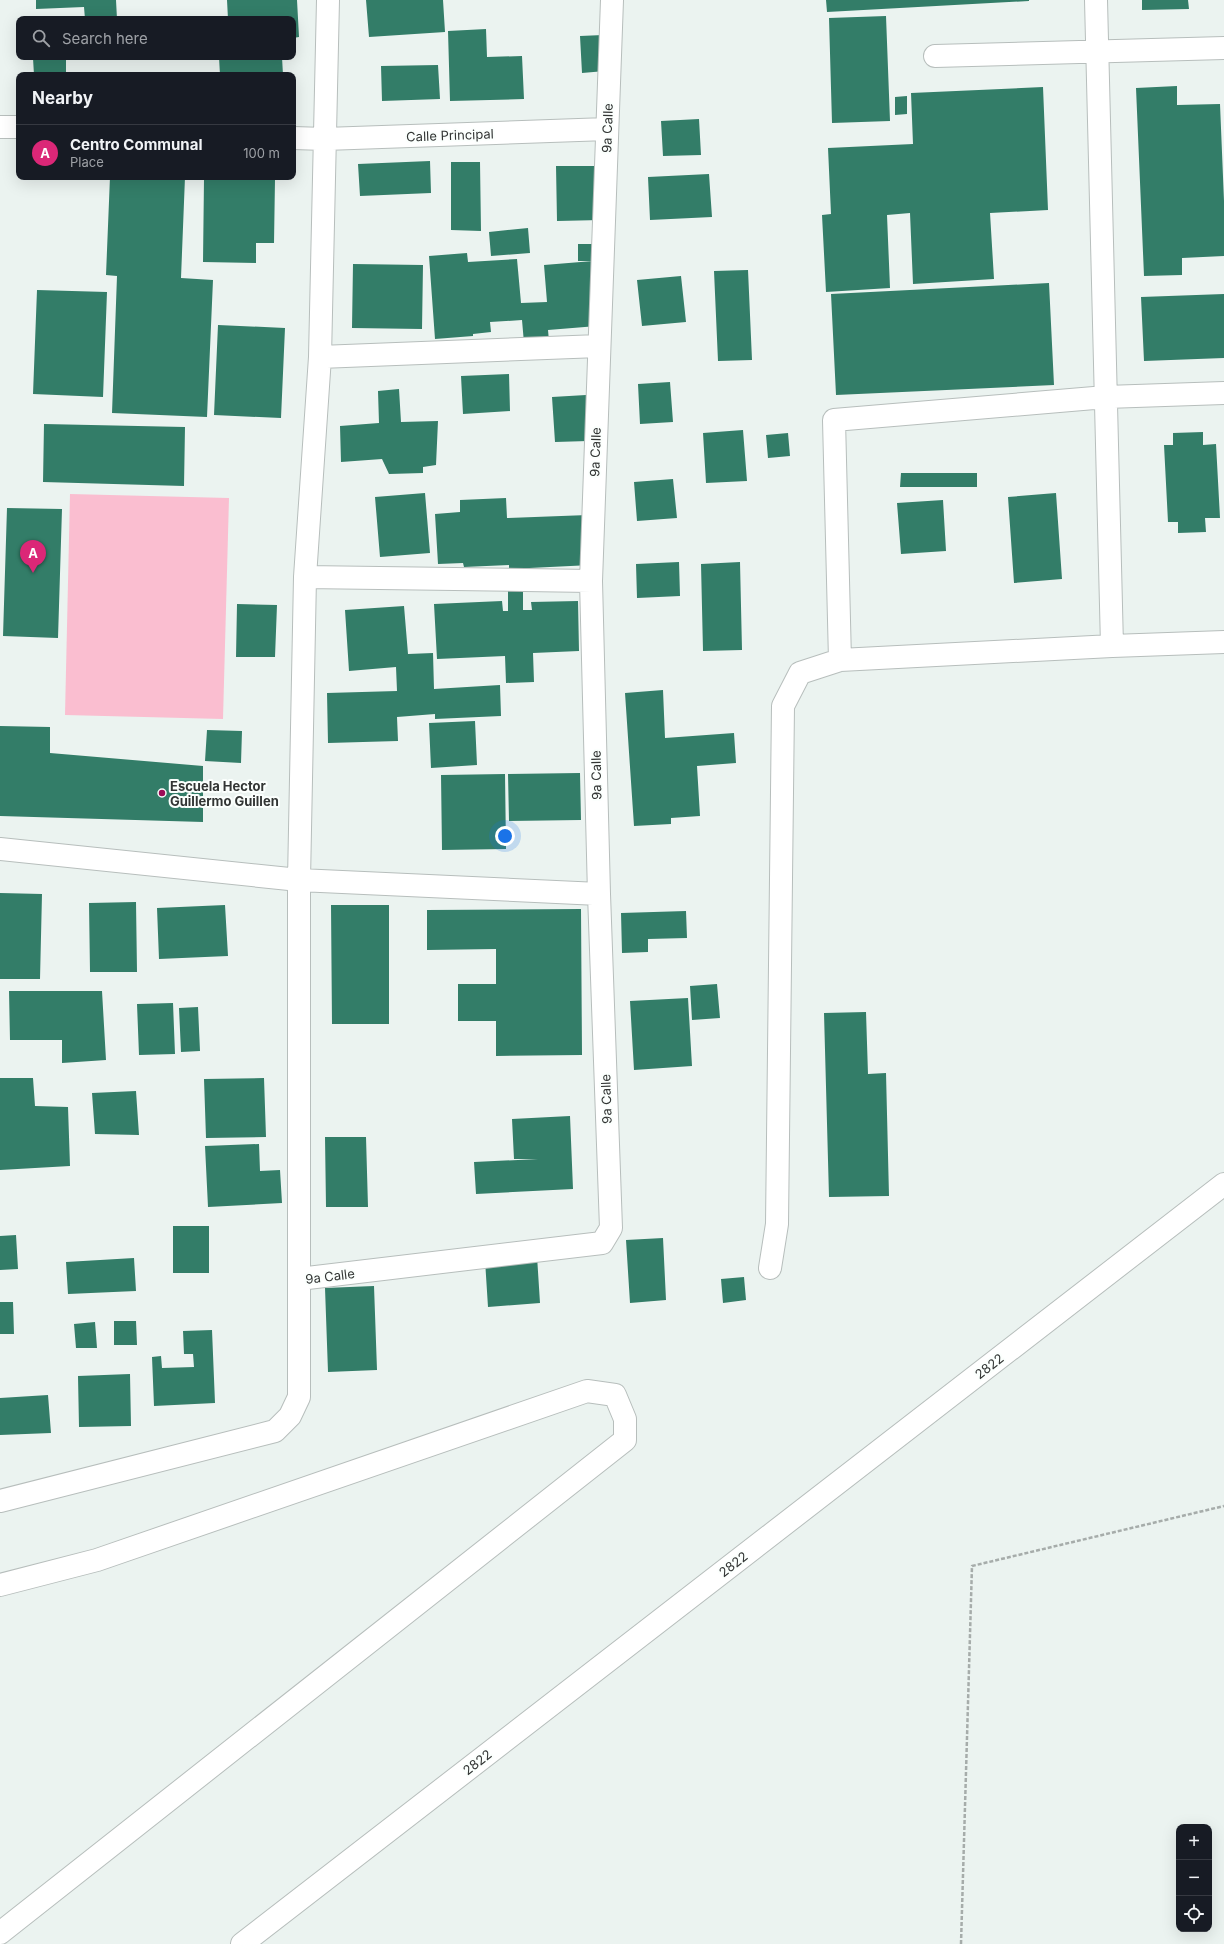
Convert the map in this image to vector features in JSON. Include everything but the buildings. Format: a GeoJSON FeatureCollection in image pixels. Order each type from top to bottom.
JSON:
{"type":"FeatureCollection","features":[{"type":"Feature","properties":{"kind":"street"},"geometry":{"type":"LineString","coordinates":[[0,1501],[275,1431],[290,1416],[299,1397],[299,880],[305,577],[320,357],[328,0]]}},
{"type":"Feature","properties":{"kind":"street","name":"9a Calle"},"geometry":{"type":"LineString","coordinates":[[299,1280],[602,1243],[611,1228],[599,894],[591,581],[612,0]]}},
{"type":"Feature","properties":{"kind":"street"},"geometry":{"type":"LineString","coordinates":[[1096,0],[1112,646]]}},
{"type":"Feature","properties":{"kind":"street"},"geometry":{"type":"LineString","coordinates":[[934,56],[1224,48]]}},
{"type":"Feature","properties":{"kind":"street"},"geometry":{"type":"LineString","coordinates":[[0,127],[16,127]]}},
{"type":"Feature","properties":{"kind":"street","name":"Calle Principal"},"geometry":{"type":"LineString","coordinates":[[296,138],[325,139],[607,129]]}},
{"type":"Feature","properties":{"kind":"street"},"geometry":{"type":"LineString","coordinates":[[320,357],[599,346]]}},
{"type":"Feature","properties":{"kind":"street"},"geometry":{"type":"LineString","coordinates":[[840,660],[834,420],[1106,397],[1224,394]]}},
{"type":"Feature","properties":{"kind":"street"},"geometry":{"type":"LineString","coordinates":[[305,577],[591,581]]}},
{"type":"Feature","properties":{"kind":"street"},"geometry":{"type":"LineString","coordinates":[[770,1268],[777,1224],[783,706],[800,673],[840,660],[1112,646],[1224,642]]}},
{"type":"Feature","properties":{"kind":"street"},"geometry":{"type":"LineString","coordinates":[[0,850],[299,880],[599,894]]}},
{"type":"Feature","properties":{"kind":"street","name":"2822"},"geometry":{"type":"LineString","coordinates":[[242,1944],[1224,1184]]}},
{"type":"Feature","properties":{"kind":"street"},"geometry":{"type":"LineString","coordinates":[[0,1585],[98,1560],[587,1391],[615,1395],[625,1419],[625,1440],[0,1933]]}},
{"type":"Feature","properties":{"kind":"path"},"geometry":{"type":"LineString","coordinates":[[961,1944],[972,1566],[1224,1506]]}},
{"type":"Feature","properties":{"kind":"shaded area"},"geometry":{"type":"Polygon","coordinates":[[[70,494],[229,498],[223,719],[65,715],[70,494]]]}},
{"type":"Feature","properties":{"kind":"place","name":"Centro Communal"},"geometry":{"type":"Point","coordinates":[33,573]}},
{"type":"Feature","properties":{"kind":"place","name":"Escuela Hector Guillermo Guillen"},"geometry":{"type":"Point","coordinates":[162,793]}}]}
